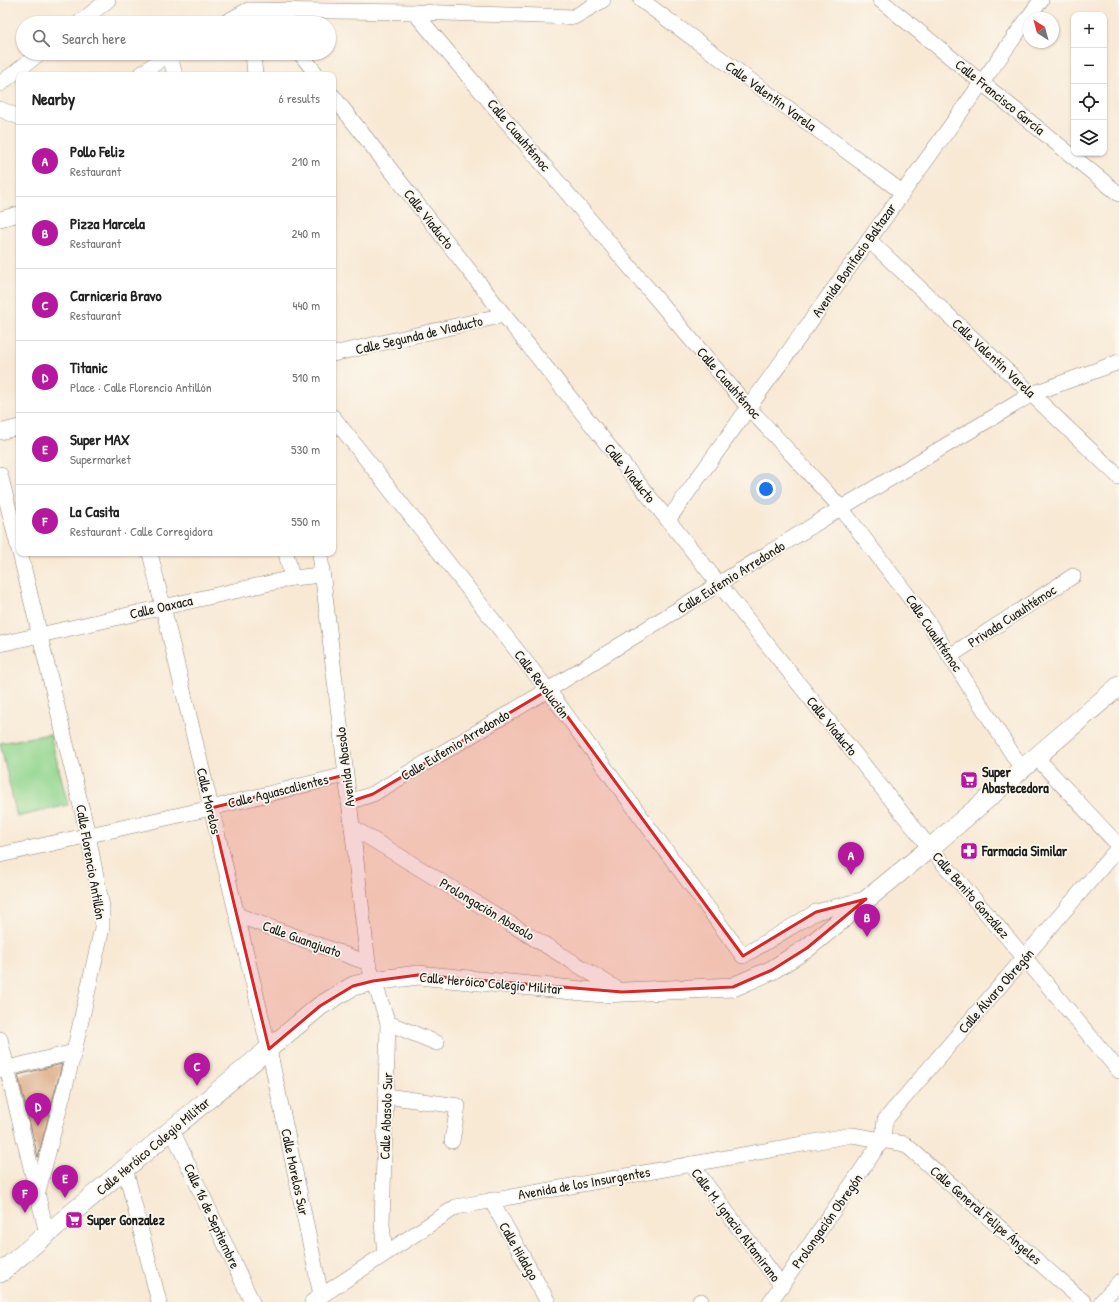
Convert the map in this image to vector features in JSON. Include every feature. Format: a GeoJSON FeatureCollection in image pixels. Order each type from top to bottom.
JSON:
{"type":"FeatureCollection","features":[{"type":"Feature","properties":{"kind":"main road","name":"Calle Heróico Colegio Militar"},"geometry":{"type":"LineString","coordinates":[[0,1273],[320,1006],[353,986],[373,981],[418,975],[603,992],[622,992],[732,987],[772,970],[807,948],[930,848],[1119,686]]}},
{"type":"Feature","properties":{"kind":"street"},"geometry":{"type":"LineString","coordinates":[[88,16],[108,0]]}},
{"type":"Feature","properties":{"kind":"street"},"geometry":{"type":"LineString","coordinates":[[238,16],[248,11],[267,10],[414,12],[574,17],[603,0]]}},
{"type":"Feature","properties":{"kind":"street","name":"Calle Valentín Varela"},"geometry":{"type":"LineString","coordinates":[[641,0],[902,192]]}},
{"type":"Feature","properties":{"kind":"street","name":"Calle Francisco García"},"geometry":{"type":"LineString","coordinates":[[880,0],[1119,194]]}},
{"type":"Feature","properties":{"kind":"street","name":"Avenida Bonifacio Baltazar"},"geometry":{"type":"LineString","coordinates":[[668,520],[1041,0]]}},
{"type":"Feature","properties":{"kind":"street"},"geometry":{"type":"LineString","coordinates":[[267,10],[271,16]]}},
{"type":"Feature","properties":{"kind":"street","name":"Calle Cuauhtémoc"},"geometry":{"type":"LineString","coordinates":[[414,12],[749,408],[841,508],[926,619],[950,656],[1029,763],[1119,846]]}},
{"type":"Feature","properties":{"kind":"street"},"geometry":{"type":"LineString","coordinates":[[0,84],[31,60]]}},
{"type":"Feature","properties":{"kind":"street"},"geometry":{"type":"LineString","coordinates":[[144,72],[160,60]]}},
{"type":"Feature","properties":{"kind":"street"},"geometry":{"type":"LineString","coordinates":[[171,60],[174,72]]}},
{"type":"Feature","properties":{"kind":"street"},"geometry":{"type":"LineString","coordinates":[[254,60],[255,72]]}},
{"type":"Feature","properties":{"kind":"street"},"geometry":{"type":"LineString","coordinates":[[305,60],[315,72]]}},
{"type":"Feature","properties":{"kind":"street","name":"Calle Viaducto"},"geometry":{"type":"LineString","coordinates":[[336,100],[504,315],[930,848]]}},
{"type":"Feature","properties":{"kind":"street"},"geometry":{"type":"LineString","coordinates":[[0,109],[16,116]]}},
{"type":"Feature","properties":{"kind":"street"},"geometry":{"type":"LineString","coordinates":[[0,219],[16,215]]}},
{"type":"Feature","properties":{"kind":"street","name":"Calle Valentín Varela"},"geometry":{"type":"LineString","coordinates":[[869,240],[1119,477]]}},
{"type":"Feature","properties":{"kind":"street","name":"Calle Segunda de Viaducto"},"geometry":{"type":"LineString","coordinates":[[336,353],[504,315]]}},
{"type":"Feature","properties":{"kind":"street","name":"Calle Eufemio Arredondo"},"geometry":{"type":"LineString","coordinates":[[349,802],[373,794],[548,690],[841,508],[1032,394],[1119,362]]}},
{"type":"Feature","properties":{"kind":"street","name":"Calle Revolución"},"geometry":{"type":"LineString","coordinates":[[336,422],[548,690],[743,956]]}},
{"type":"Feature","properties":{"kind":"street"},"geometry":{"type":"LineString","coordinates":[[0,432],[16,428]]}},
{"type":"Feature","properties":{"kind":"street","name":"Calle Florencio Antillón"},"geometry":{"type":"LineString","coordinates":[[0,474],[16,540]]}},
{"type":"Feature","properties":{"kind":"street","name":"Calle Florencio Antillón"},"geometry":{"type":"LineString","coordinates":[[20,556],[88,835],[102,907],[102,928],[74,1052],[37,1195]]}},
{"type":"Feature","properties":{"kind":"street","name":"Calle Morelos"},"geometry":{"type":"LineString","coordinates":[[151,556],[269,1049]]}},
{"type":"Feature","properties":{"kind":"street"},"geometry":{"type":"LineString","coordinates":[[287,556],[292,578]]}},
{"type":"Feature","properties":{"kind":"street","name":"Avenida Abasolo"},"geometry":{"type":"LineString","coordinates":[[320,556],[368,963],[373,981]]}},
{"type":"Feature","properties":{"kind":"street","name":"Calle Oaxaca"},"geometry":{"type":"LineString","coordinates":[[0,644],[292,578],[322,575]]}},
{"type":"Feature","properties":{"kind":"street","name":"Privada Cuauhtémoc"},"geometry":{"type":"LineString","coordinates":[[950,656],[1073,576]]}},
{"type":"Feature","properties":{"kind":"street","name":"Calle Aguascalientes"},"geometry":{"type":"LineString","coordinates":[[0,855],[211,808],[345,775]]}},
{"type":"Feature","properties":{"kind":"street","name":"Prolongación Abasolo"},"geometry":{"type":"LineString","coordinates":[[352,827],[622,992]]}},
{"type":"Feature","properties":{"kind":"street","name":"Calle Álvaro Obregón"},"geometry":{"type":"LineString","coordinates":[[883,1139],[885,1120],[1119,846]]}},
{"type":"Feature","properties":{"kind":"street","name":"Calle Benito González"},"geometry":{"type":"LineString","coordinates":[[930,848],[1024,957],[1119,1071]]}},
{"type":"Feature","properties":{"kind":"street","name":"Calle Heróico Colegio Militar"},"geometry":{"type":"LineString","coordinates":[[743,956],[816,912],[866,899]]}},
{"type":"Feature","properties":{"kind":"street","name":"Calle Guanajuato"},"geometry":{"type":"LineString","coordinates":[[237,915],[368,963]]}},
{"type":"Feature","properties":{"kind":"street","name":"Calle Abasolo Sur"},"geometry":{"type":"LineString","coordinates":[[373,981],[388,1023],[382,1224],[385,1253]]}},
{"type":"Feature","properties":{"kind":"street"},"geometry":{"type":"LineString","coordinates":[[388,1023],[437,1042]]}},
{"type":"Feature","properties":{"kind":"street"},"geometry":{"type":"LineString","coordinates":[[0,1039],[4,1070],[47,1234]]}},
{"type":"Feature","properties":{"kind":"street","name":"Calle Morelos Sur"},"geometry":{"type":"LineString","coordinates":[[269,1049],[317,1299]]}},
{"type":"Feature","properties":{"kind":"street"},"geometry":{"type":"LineString","coordinates":[[4,1070],[74,1052]]}},
{"type":"Feature","properties":{"kind":"street"},"geometry":{"type":"LineString","coordinates":[[386,1096],[458,1106],[452,1141]]}},
{"type":"Feature","properties":{"kind":"street","name":"Calle 16 de Septiembre"},"geometry":{"type":"LineString","coordinates":[[172,1130],[252,1302]]}},
{"type":"Feature","properties":{"kind":"street","name":"Avenida de los Insurgentes"},"geometry":{"type":"LineString","coordinates":[[317,1299],[456,1207],[852,1135],[883,1139]]}},
{"type":"Feature","properties":{"kind":"street","name":"Prolongación Obregón"},"geometry":{"type":"LineString","coordinates":[[770,1302],[883,1139]]}},
{"type":"Feature","properties":{"kind":"street","name":"Calle General Felipe Ángeles"},"geometry":{"type":"LineString","coordinates":[[883,1139],[905,1144],[1084,1302]]}},
{"type":"Feature","properties":{"kind":"street","name":"Calle M. Ignacio Altamirano"},"geometry":{"type":"LineString","coordinates":[[691,1164],[782,1286]]}},
{"type":"Feature","properties":{"kind":"street"},"geometry":{"type":"LineString","coordinates":[[125,1168],[159,1302]]}},
{"type":"Feature","properties":{"kind":"street","name":"Calle Hidalgo"},"geometry":{"type":"LineString","coordinates":[[490,1200],[548,1302]]}},
{"type":"Feature","properties":{"kind":"street"},"geometry":{"type":"LineString","coordinates":[[1101,1302],[1119,1282]]}},
{"type":"Feature","properties":{"kind":"highlighted area"},"geometry":{"type":"Polygon","coordinates":[[[548,690],[743,956],[816,912],[866,899],[807,948],[772,970],[733,987],[622,992],[418,975],[373,981],[353,986],[320,1006],[269,1049],[211,808],[345,775],[349,802],[373,794],[548,690]]]}},
{"type":"Feature","properties":{"kind":"green space"},"geometry":{"type":"Polygon","coordinates":[[[50,734],[68,805],[17,817],[0,743],[50,734]]]}},
{"type":"Feature","properties":{"kind":"building"},"geometry":{"type":"Polygon","coordinates":[[[62,1064],[38,1157],[18,1075],[62,1064]]]}},
{"type":"Feature","properties":{"kind":"place","name":"Super Abastecedora"},"geometry":{"type":"Point","coordinates":[969,780]}},
{"type":"Feature","properties":{"kind":"place","name":"Farmacia Similar"},"geometry":{"type":"Point","coordinates":[969,851]}},
{"type":"Feature","properties":{"kind":"place","name":"Pollo Feliz"},"geometry":{"type":"Point","coordinates":[851,875]}},
{"type":"Feature","properties":{"kind":"place","name":"Pizza Marcela"},"geometry":{"type":"Point","coordinates":[867,937]}},
{"type":"Feature","properties":{"kind":"place","name":"Carniceria Bravo"},"geometry":{"type":"Point","coordinates":[197,1086]}},
{"type":"Feature","properties":{"kind":"place","name":"Titanic"},"geometry":{"type":"Point","coordinates":[38,1126]}},
{"type":"Feature","properties":{"kind":"place","name":"Super MAX"},"geometry":{"type":"Point","coordinates":[65,1198]}},
{"type":"Feature","properties":{"kind":"place","name":"La Casita"},"geometry":{"type":"Point","coordinates":[25,1213]}},
{"type":"Feature","properties":{"kind":"place","name":"Super Gonzalez"},"geometry":{"type":"Point","coordinates":[74,1220]}}]}
